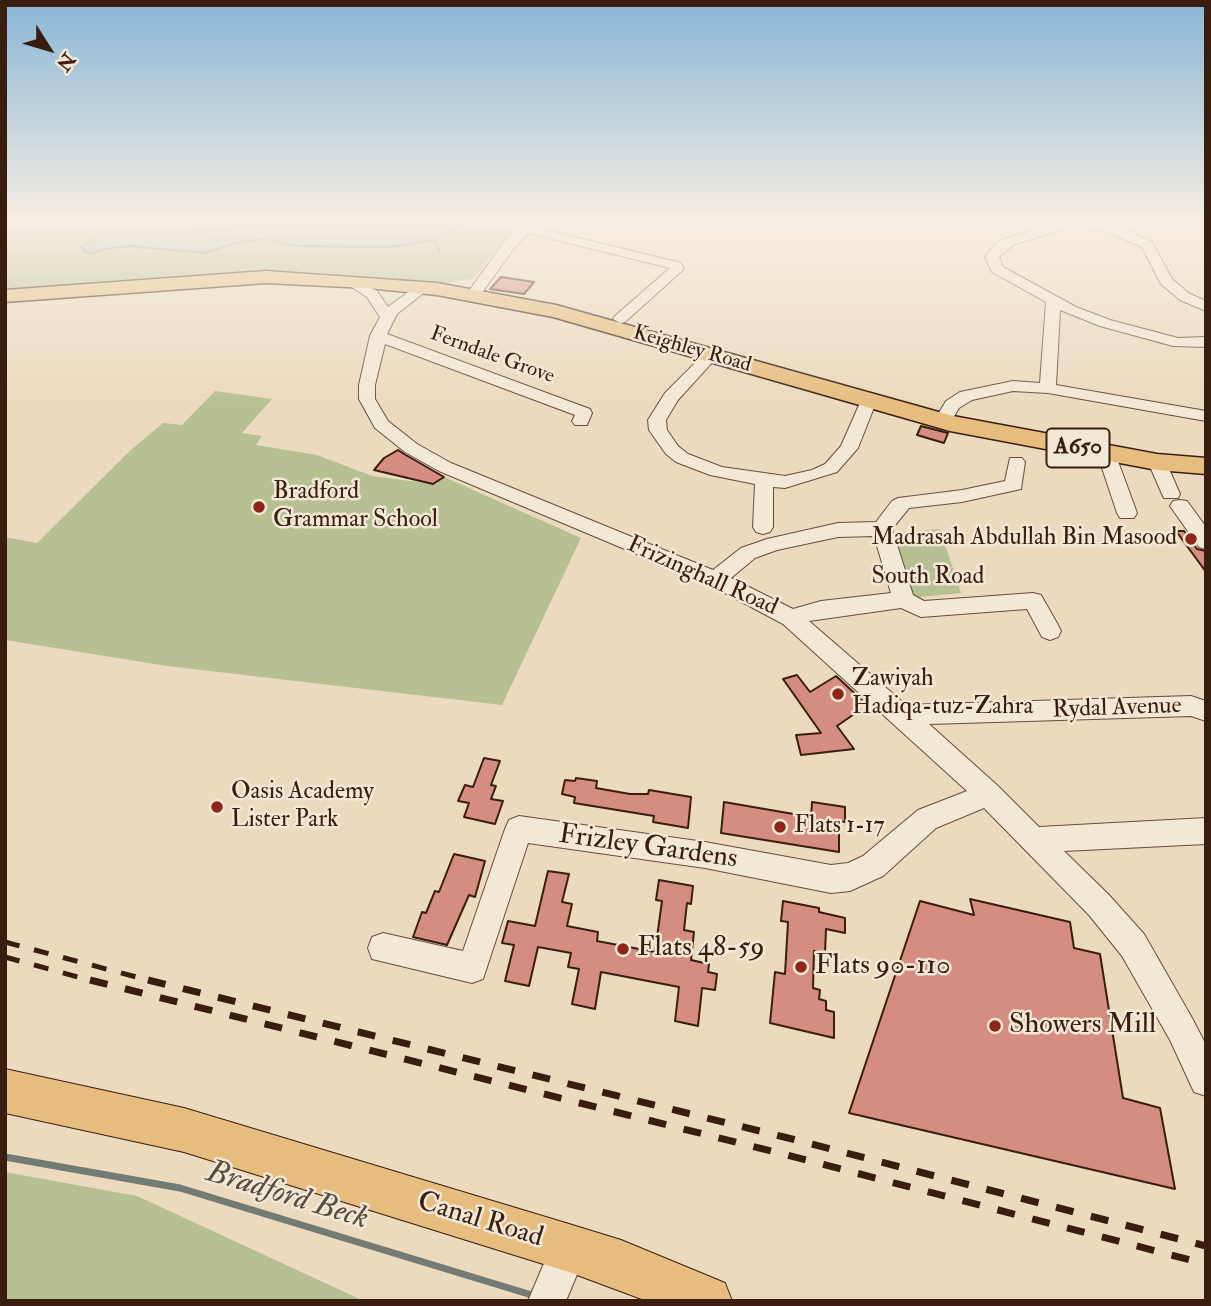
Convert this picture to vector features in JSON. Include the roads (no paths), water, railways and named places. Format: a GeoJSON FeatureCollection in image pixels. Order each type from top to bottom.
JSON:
{"type":"FeatureCollection","features":[{"type":"Feature","properties":{"kind":"highway","name":"Keighley Road"},"geometry":{"type":"LineString","coordinates":[[5,296],[172,283]]}},
{"type":"Feature","properties":{"kind":"highway","name":"Keighley Road"},"geometry":{"type":"LineString","coordinates":[[373,283],[449,291],[478,288],[943,421],[1157,462],[1206,466]]}},
{"type":"Feature","properties":{"kind":"main road","name":"Canal Road"},"geometry":{"type":"LineString","coordinates":[[5,1090],[184,1130],[557,1277],[621,1265],[707,1301]]}},
{"type":"Feature","properties":{"kind":"street"},"geometry":{"type":"LineString","coordinates":[[355,283],[392,311]]}},
{"type":"Feature","properties":{"kind":"street"},"geometry":{"type":"LineString","coordinates":[[478,288],[482,283]]}},
{"type":"Feature","properties":{"kind":"street"},"geometry":{"type":"LineString","coordinates":[[620,318],[661,283]]}},
{"type":"Feature","properties":{"kind":"street"},"geometry":{"type":"LineString","coordinates":[[1023,283],[1071,310],[1206,354]]}},
{"type":"Feature","properties":{"kind":"street"},"geometry":{"type":"LineString","coordinates":[[1168,283],[1185,297],[1206,307]]}},
{"type":"Feature","properties":{"kind":"street","name":"Frizinghall Road"},"geometry":{"type":"LineString","coordinates":[[417,287],[392,311],[378,336],[369,370],[367,399],[381,424],[397,438],[445,467],[715,579],[791,618],[989,794],[1099,905],[1133,945],[1181,1029],[1206,1080]]}},
{"type":"Feature","properties":{"kind":"street"},"geometry":{"type":"LineString","coordinates":[[1048,388],[1053,299]]}},
{"type":"Feature","properties":{"kind":"street","name":"Ferndale Grove"},"geometry":{"type":"LineString","coordinates":[[378,336],[584,413],[581,421]]}},
{"type":"Feature","properties":{"kind":"street"},"geometry":{"type":"LineString","coordinates":[[1178,343],[1206,342]]}},
{"type":"Feature","properties":{"kind":"street"},"geometry":{"type":"LineString","coordinates":[[710,356],[662,407],[657,420],[658,430],[672,450],[689,461],[735,476],[764,481],[802,480],[831,468],[849,448],[869,400]]}},
{"type":"Feature","properties":{"kind":"street"},"geometry":{"type":"LineString","coordinates":[[943,421],[952,405],[986,390],[1013,386],[1048,388],[1206,416]]}},
{"type":"Feature","properties":{"kind":"street"},"geometry":{"type":"LineString","coordinates":[[1106,453],[1127,513]]}},
{"type":"Feature","properties":{"kind":"street"},"geometry":{"type":"LineString","coordinates":[[882,529],[899,505],[905,502],[962,496],[1014,485],[1016,462]]}},
{"type":"Feature","properties":{"kind":"street"},"geometry":{"type":"LineString","coordinates":[[1157,462],[1176,500],[1206,542]]}},
{"type":"Feature","properties":{"kind":"street"},"geometry":{"type":"LineString","coordinates":[[763,527],[764,481]]}},
{"type":"Feature","properties":{"kind":"street"},"geometry":{"type":"LineString","coordinates":[[715,579],[748,553],[774,544],[838,530],[882,529]]}},
{"type":"Feature","properties":{"kind":"street"},"geometry":{"type":"LineString","coordinates":[[882,529],[904,600]]}},
{"type":"Feature","properties":{"kind":"street","name":"South Road"},"geometry":{"type":"LineString","coordinates":[[791,618],[821,609],[904,600],[921,609],[1033,601],[1050,631]]}},
{"type":"Feature","properties":{"kind":"street","name":"Rydal Avenue"},"geometry":{"type":"LineString","coordinates":[[901,715],[1191,706],[1206,711]]}},
{"type":"Feature","properties":{"kind":"street","name":"Frizley Gardens"},"geometry":{"type":"LineString","coordinates":[[383,948],[472,968],[519,829],[705,855],[831,879],[850,877],[873,866],[927,819],[989,794]]}},
{"type":"Feature","properties":{"kind":"street"},"geometry":{"type":"LineString","coordinates":[[1035,840],[1206,831]]}},
{"type":"Feature","properties":{"kind":"waterway","name":"Bradford Beck"},"geometry":{"type":"LineString","coordinates":[[5,1157],[180,1188],[535,1296]]}},
{"type":"Feature","properties":{"kind":"railway"},"geometry":{"type":"LineString","coordinates":[[5,942],[155,982]]}},
{"type":"Feature","properties":{"kind":"railway"},"geometry":{"type":"LineString","coordinates":[[5,957],[96,982]]}},
{"type":"Feature","properties":{"kind":"railway"},"geometry":{"type":"LineString","coordinates":[[90,980],[783,1154],[1206,1264]]}},
{"type":"Feature","properties":{"kind":"railway"},"geometry":{"type":"LineString","coordinates":[[148,980],[784,1137],[1206,1246]]}},
{"type":"Feature","properties":{"kind":"place","name":"Bradford Grammar School"},"geometry":{"type":"Point","coordinates":[259,507]}},
{"type":"Feature","properties":{"kind":"place","name":"Madrasah Abdullah Bin Masood"},"geometry":{"type":"Point","coordinates":[1191,539]}},
{"type":"Feature","properties":{"kind":"place","name":"Zawiyah Hadiqa-tuz-Zahra"},"geometry":{"type":"Point","coordinates":[838,694]}},
{"type":"Feature","properties":{"kind":"place","name":"Oasis Academy Lister Park"},"geometry":{"type":"Point","coordinates":[217,807]}},
{"type":"Feature","properties":{"kind":"place","name":"Flats 1-17"},"geometry":{"type":"Point","coordinates":[780,827]}},
{"type":"Feature","properties":{"kind":"place","name":"Flats 48-59"},"geometry":{"type":"Point","coordinates":[623,949]}},
{"type":"Feature","properties":{"kind":"place","name":"Flats 90-110"},"geometry":{"type":"Point","coordinates":[801,967]}},
{"type":"Feature","properties":{"kind":"place","name":"Showers Mill"},"geometry":{"type":"Point","coordinates":[995,1026]}}]}
